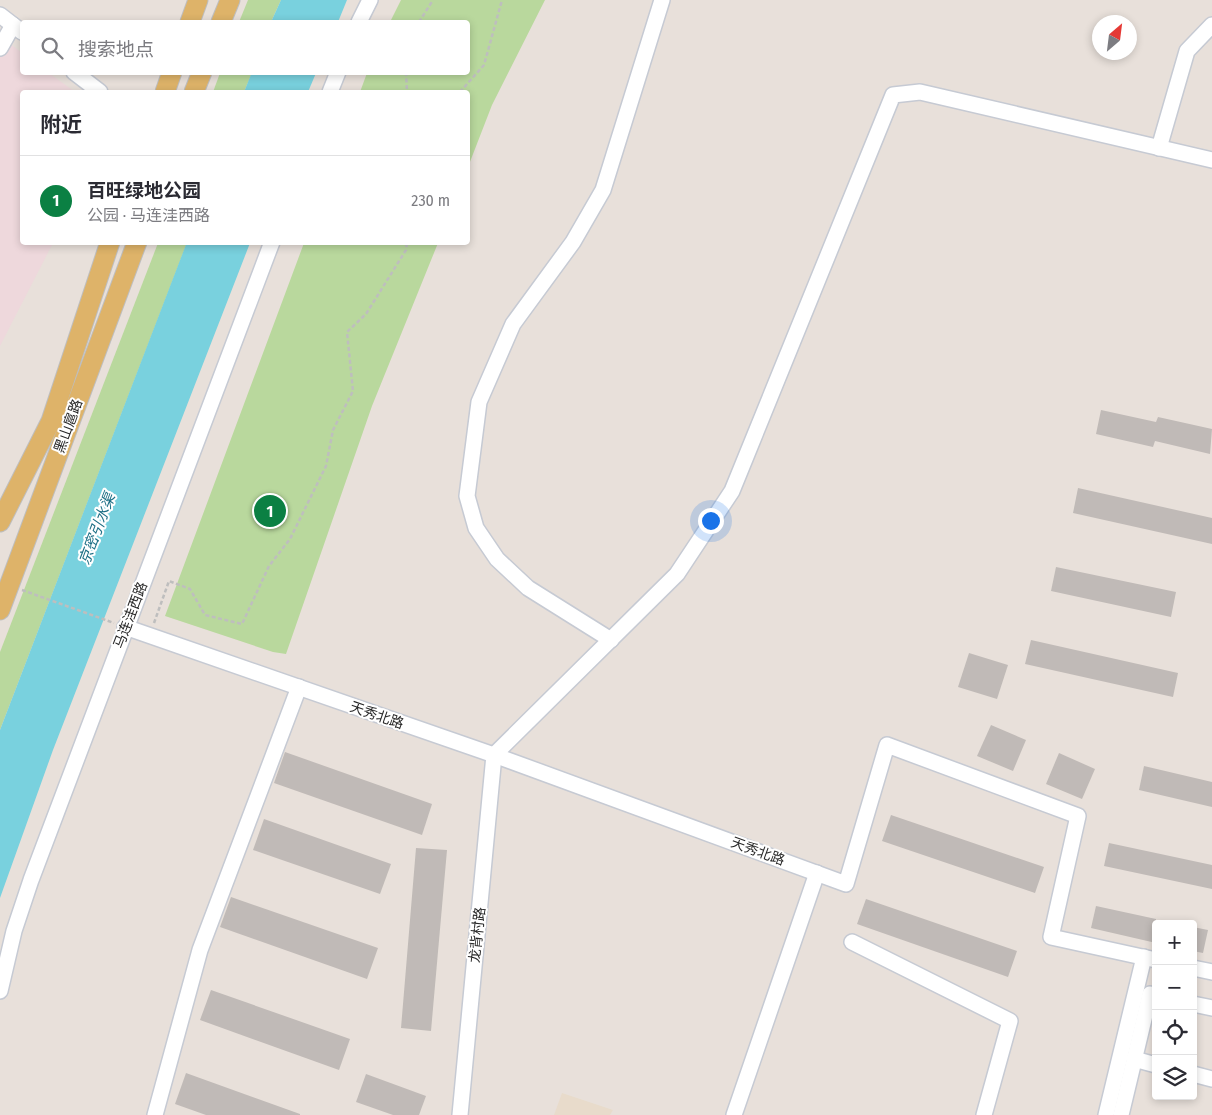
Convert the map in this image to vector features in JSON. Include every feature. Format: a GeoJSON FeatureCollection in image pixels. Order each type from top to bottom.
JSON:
{"type":"FeatureCollection","features":[{"type":"Feature","properties":{"kind":"main road"},"geometry":{"type":"LineString","coordinates":[[191,20],[198,0]]}},
{"type":"Feature","properties":{"kind":"main road"},"geometry":{"type":"LineString","coordinates":[[222,20],[230,0]]}},
{"type":"Feature","properties":{"kind":"main road","name":"黑山扈路"},"geometry":{"type":"LineString","coordinates":[[0,522],[51,421],[109,245]]}},
{"type":"Feature","properties":{"kind":"main road","name":"黑山扈路"},"geometry":{"type":"LineString","coordinates":[[0,610],[136,245]]}},
{"type":"Feature","properties":{"kind":"street"},"geometry":{"type":"LineString","coordinates":[[361,20],[370,0]]}},
{"type":"Feature","properties":{"kind":"street"},"geometry":{"type":"LineString","coordinates":[[612,640],[528,588],[497,559],[476,528],[467,496],[479,402],[513,324],[573,242],[603,190],[662,0]]}},
{"type":"Feature","properties":{"kind":"street"},"geometry":{"type":"LineString","coordinates":[[0,15],[18,28],[0,48]]}},
{"type":"Feature","properties":{"kind":"street"},"geometry":{"type":"LineString","coordinates":[[1159,148],[1187,51],[1212,25]]}},
{"type":"Feature","properties":{"kind":"street"},"geometry":{"type":"LineString","coordinates":[[78,75],[97,90]]}},
{"type":"Feature","properties":{"kind":"street"},"geometry":{"type":"LineString","coordinates":[[331,90],[337,75]]}},
{"type":"Feature","properties":{"kind":"street"},"geometry":{"type":"LineString","coordinates":[[494,755],[677,574],[732,491],[893,95],[920,92],[1212,160]]}},
{"type":"Feature","properties":{"kind":"street","name":"马连洼西路"},"geometry":{"type":"LineString","coordinates":[[0,991],[14,931],[125,628],[271,245]]}},
{"type":"Feature","properties":{"kind":"street","name":"天秀北路"},"geometry":{"type":"LineString","coordinates":[[125,628],[494,755],[846,884],[887,745],[1078,816],[1051,937],[1150,958]]}},
{"type":"Feature","properties":{"kind":"street"},"geometry":{"type":"LineString","coordinates":[[155,1115],[200,950],[299,688]]}},
{"type":"Feature","properties":{"kind":"street","name":"龙背村路"},"geometry":{"type":"LineString","coordinates":[[460,1115],[494,755]]}},
{"type":"Feature","properties":{"kind":"street"},"geometry":{"type":"LineString","coordinates":[[734,1115],[817,873]]}},
{"type":"Feature","properties":{"kind":"street"},"geometry":{"type":"LineString","coordinates":[[852,942],[1010,1021],[984,1115]]}},
{"type":"Feature","properties":{"kind":"street"},"geometry":{"type":"LineString","coordinates":[[1106,1115],[1150,958]]}},
{"type":"Feature","properties":{"kind":"street"},"geometry":{"type":"LineString","coordinates":[[1197,969],[1212,972]]}},
{"type":"Feature","properties":{"kind":"street"},"geometry":{"type":"LineString","coordinates":[[1121,1115],[1150,994],[1152,995]]}},
{"type":"Feature","properties":{"kind":"street"},"geometry":{"type":"LineString","coordinates":[[1197,1005],[1212,1008]]}},
{"type":"Feature","properties":{"kind":"street"},"geometry":{"type":"LineString","coordinates":[[1134,1059],[1152,1064]]}},
{"type":"Feature","properties":{"kind":"street"},"geometry":{"type":"LineString","coordinates":[[1197,1075],[1212,1079]]}},
{"type":"Feature","properties":{"kind":"path"},"geometry":{"type":"LineString","coordinates":[[420,20],[433,0]]}},
{"type":"Feature","properties":{"kind":"path"},"geometry":{"type":"LineString","coordinates":[[462,90],[484,65],[502,0]]}},
{"type":"Feature","properties":{"kind":"path"},"geometry":{"type":"LineString","coordinates":[[406,75],[407,90]]}},
{"type":"Feature","properties":{"kind":"path"},"geometry":{"type":"LineString","coordinates":[[150,636],[169,581],[190,589],[205,615],[242,624],[269,566],[290,538],[326,466],[333,430],[353,391],[347,332],[366,314],[406,250],[407,245]]}},
{"type":"Feature","properties":{"kind":"path"},"geometry":{"type":"LineString","coordinates":[[9,585],[125,628]]}},
{"type":"Feature","properties":{"kind":"shaded area"},"geometry":{"type":"Polygon","coordinates":[[[0,36],[20,51],[20,75],[52,75],[72,90],[20,90],[20,245],[52,245],[0,346],[0,36]]]}},
{"type":"Feature","properties":{"kind":"shaded area"},"geometry":{"type":"Polygon","coordinates":[[[562,1093],[613,1110],[610,1115],[554,1115],[562,1093]]]}},
{"type":"Feature","properties":{"kind":"green space"},"geometry":{"type":"Polygon","coordinates":[[[248,0],[281,0],[272,20],[240,20],[248,0]]]}},
{"type":"Feature","properties":{"kind":"green space"},"geometry":{"type":"Polygon","coordinates":[[[401,0],[545,0],[492,105],[470,162],[470,90],[361,90],[366,75],[470,75],[470,20],[391,20],[401,0]]]}},
{"type":"Feature","properties":{"kind":"green space"},"geometry":{"type":"Polygon","coordinates":[[[219,75],[251,75],[245,90],[214,90],[219,75]]]}},
{"type":"Feature","properties":{"kind":"green space"},"geometry":{"type":"Polygon","coordinates":[[[157,245],[186,245],[0,730],[0,652],[157,245]]]}},
{"type":"Feature","properties":{"kind":"green space"},"geometry":{"type":"Polygon","coordinates":[[[303,245],[437,245],[372,406],[286,654],[273,652],[165,616],[303,245]]]}},
{"type":"Feature","properties":{"kind":"water"},"geometry":{"type":"Polygon","coordinates":[[[281,0],[347,0],[339,20],[272,20],[281,0]]]}},
{"type":"Feature","properties":{"kind":"water"},"geometry":{"type":"Polygon","coordinates":[[[251,75],[315,75],[309,90],[245,90],[251,75]]]}},
{"type":"Feature","properties":{"kind":"water","name":"京密引水渠"},"geometry":{"type":"Polygon","coordinates":[[[186,245],[249,245],[53,750],[0,898],[0,730],[186,245]]]}},
{"type":"Feature","properties":{"kind":"building"},"geometry":{"type":"Polygon","coordinates":[[[1101,410],[1156,422],[1158,417],[1212,429],[1210,454],[1155,441],[1153,447],[1096,434],[1101,410]]]}},
{"type":"Feature","properties":{"kind":"building"},"geometry":{"type":"Polygon","coordinates":[[[1078,488],[1212,518],[1212,544],[1073,513],[1078,488]]]}},
{"type":"Feature","properties":{"kind":"building"},"geometry":{"type":"Polygon","coordinates":[[[1056,567],[1176,592],[1171,617],[1051,591],[1056,567]]]}},
{"type":"Feature","properties":{"kind":"building"},"geometry":{"type":"Polygon","coordinates":[[[1031,640],[1178,673],[1173,697],[1025,664],[1031,640]]]}},
{"type":"Feature","properties":{"kind":"building"},"geometry":{"type":"Polygon","coordinates":[[[969,653],[1008,665],[997,699],[958,687],[969,653]]]}},
{"type":"Feature","properties":{"kind":"building"},"geometry":{"type":"Polygon","coordinates":[[[991,725],[1026,740],[1013,771],[977,756],[991,725]]]}},
{"type":"Feature","properties":{"kind":"building"},"geometry":{"type":"Polygon","coordinates":[[[285,752],[432,804],[422,835],[274,783],[285,752]]]}},
{"type":"Feature","properties":{"kind":"building"},"geometry":{"type":"Polygon","coordinates":[[[1059,753],[1095,769],[1082,799],[1046,784],[1059,753]]]}},
{"type":"Feature","properties":{"kind":"building"},"geometry":{"type":"Polygon","coordinates":[[[1144,766],[1212,782],[1212,807],[1139,790],[1144,766]]]}},
{"type":"Feature","properties":{"kind":"building"},"geometry":{"type":"Polygon","coordinates":[[[891,815],[1044,867],[1035,893],[882,841],[891,815]]]}},
{"type":"Feature","properties":{"kind":"building"},"geometry":{"type":"Polygon","coordinates":[[[264,819],[391,864],[380,894],[253,850],[264,819]]]}},
{"type":"Feature","properties":{"kind":"building"},"geometry":{"type":"Polygon","coordinates":[[[1109,843],[1212,865],[1212,889],[1104,866],[1109,843]]]}},
{"type":"Feature","properties":{"kind":"building"},"geometry":{"type":"Polygon","coordinates":[[[416,848],[447,850],[431,1031],[401,1028],[416,848]]]}},
{"type":"Feature","properties":{"kind":"building"},"geometry":{"type":"Polygon","coordinates":[[[231,897],[378,948],[367,979],[220,927],[231,897]]]}},
{"type":"Feature","properties":{"kind":"building"},"geometry":{"type":"Polygon","coordinates":[[[866,899],[1017,951],[1008,977],[857,924],[866,899]]]}},
{"type":"Feature","properties":{"kind":"building"},"geometry":{"type":"Polygon","coordinates":[[[1096,906],[1156,919],[1152,920],[1152,942],[1091,928],[1096,906]]]}},
{"type":"Feature","properties":{"kind":"building"},"geometry":{"type":"Polygon","coordinates":[[[1197,928],[1208,930],[1203,953],[1197,952],[1197,928]]]}},
{"type":"Feature","properties":{"kind":"building"},"geometry":{"type":"Polygon","coordinates":[[[211,990],[350,1039],[339,1070],[200,1020],[211,990]]]}},
{"type":"Feature","properties":{"kind":"building"},"geometry":{"type":"Polygon","coordinates":[[[186,1073],[300,1115],[206,1115],[175,1104],[186,1073]]]}},
{"type":"Feature","properties":{"kind":"building"},"geometry":{"type":"Polygon","coordinates":[[[366,1074],[426,1096],[419,1115],[393,1115],[356,1102],[366,1074]]]}},
{"type":"Feature","properties":{"kind":"place","name":"百旺绿地公园"},"geometry":{"type":"Point","coordinates":[270,511]}}]}
